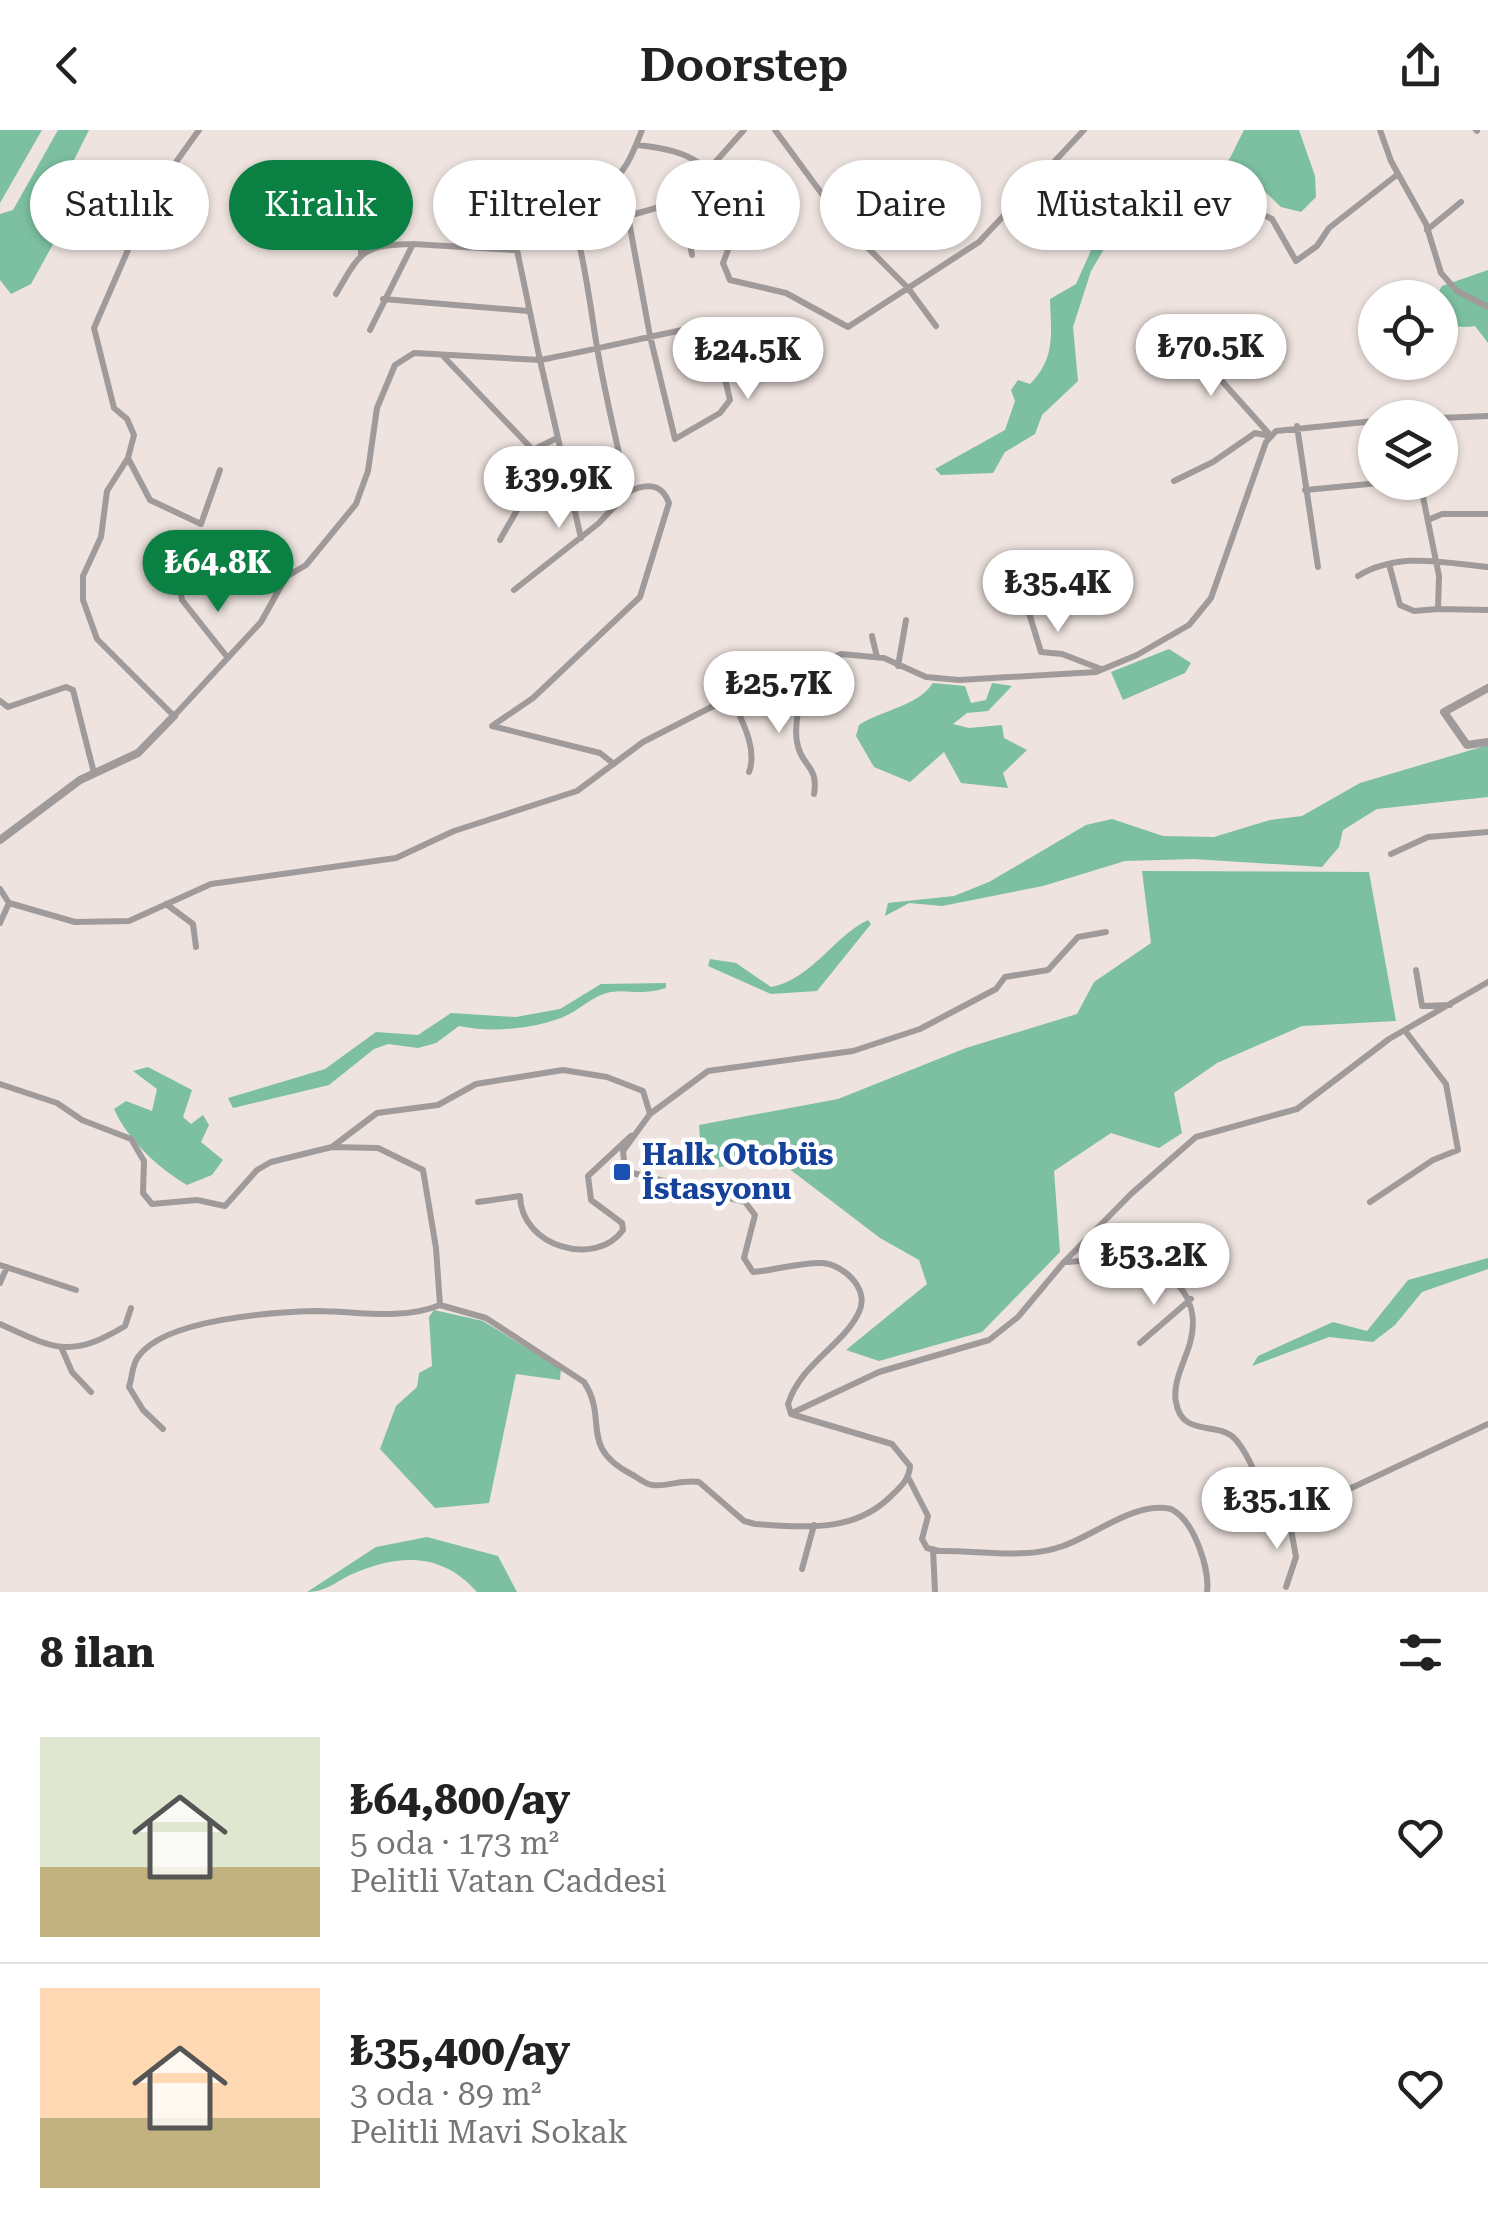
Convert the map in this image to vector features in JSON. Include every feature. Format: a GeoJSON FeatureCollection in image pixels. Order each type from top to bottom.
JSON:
{"type":"FeatureCollection","features":[{"type":"Feature","properties":{"kind":"street"},"geometry":{"type":"LineString","coordinates":[[174,716],[98,640],[83,600],[83,576],[101,537],[106,491],[128,458],[134,434],[127,419],[114,408],[94,328],[150,197],[199,130]]}},
{"type":"Feature","properties":{"kind":"street"},"geometry":{"type":"LineString","coordinates":[[628,160],[642,130]]}},
{"type":"Feature","properties":{"kind":"street"},"geometry":{"type":"LineString","coordinates":[[717,160],[744,130]]}},
{"type":"Feature","properties":{"kind":"street"},"geometry":{"type":"LineString","coordinates":[[774,130],[844,224],[908,288],[936,326]]}},
{"type":"Feature","properties":{"kind":"street"},"geometry":{"type":"LineString","coordinates":[[728,250],[723,263],[725,274],[736,284],[786,294],[848,327],[979,242],[1084,130]]}},
{"type":"Feature","properties":{"kind":"street"},"geometry":{"type":"LineString","coordinates":[[1380,130],[1427,230],[1440,273],[1457,291],[1488,307]]}},
{"type":"Feature","properties":{"kind":"street"},"geometry":{"type":"LineString","coordinates":[[636,144],[682,152],[696,160]]}},
{"type":"Feature","properties":{"kind":"street"},"geometry":{"type":"LineString","coordinates":[[1267,216],[1272,218],[1296,261],[1317,246],[1329,228],[1398,174]]}},
{"type":"Feature","properties":{"kind":"street"},"geometry":{"type":"LineString","coordinates":[[1427,230],[1461,202]]}},
{"type":"Feature","properties":{"kind":"street"},"geometry":{"type":"LineString","coordinates":[[413,244],[433,245]]}},
{"type":"Feature","properties":{"kind":"street"},"geometry":{"type":"LineString","coordinates":[[336,294],[366,250]]}},
{"type":"Feature","properties":{"kind":"street"},"geometry":{"type":"LineString","coordinates":[[370,330],[382,299],[410,250]]}},
{"type":"Feature","properties":{"kind":"street"},"geometry":{"type":"LineString","coordinates":[[514,250],[581,538]]}},
{"type":"Feature","properties":{"kind":"street"},"geometry":{"type":"LineString","coordinates":[[579,250],[628,492]]}},
{"type":"Feature","properties":{"kind":"street"},"geometry":{"type":"LineString","coordinates":[[0,840],[94,773],[138,753],[261,622],[286,577],[306,565],[356,504],[368,471],[377,408],[395,365],[414,353],[540,360],[650,336],[712,324],[730,400],[720,413],[676,439],[650,336],[634,250]]}},
{"type":"Feature","properties":{"kind":"street"},"geometry":{"type":"LineString","coordinates":[[691,250],[692,255]]}},
{"type":"Feature","properties":{"kind":"street"},"geometry":{"type":"LineString","coordinates":[[382,299],[530,312]]}},
{"type":"Feature","properties":{"kind":"street"},"geometry":{"type":"LineString","coordinates":[[1178,332],[1271,436]]}},
{"type":"Feature","properties":{"kind":"street"},"geometry":{"type":"LineString","coordinates":[[443,356],[533,450],[535,465],[528,488],[500,540]]}},
{"type":"Feature","properties":{"kind":"street"},"geometry":{"type":"LineString","coordinates":[[1458,417],[1488,416]]}},
{"type":"Feature","properties":{"kind":"street"},"geometry":{"type":"LineString","coordinates":[[1174,481],[1213,462],[1255,433],[1271,436],[1297,426],[1358,422]]}},
{"type":"Feature","properties":{"kind":"street"},"geometry":{"type":"LineString","coordinates":[[1297,426],[1318,567]]}},
{"type":"Feature","properties":{"kind":"street"},"geometry":{"type":"LineString","coordinates":[[0,889],[8,903],[45,917],[114,922],[144,916],[165,903],[222,882],[396,858],[454,830],[577,792],[642,742],[731,697],[842,654],[877,657],[926,677],[959,680],[1055,677],[1102,669],[1138,655],[1189,625],[1211,598],[1271,436]]}},
{"type":"Feature","properties":{"kind":"street"},"geometry":{"type":"LineString","coordinates":[[533,450],[557,438]]}},
{"type":"Feature","properties":{"kind":"street"},"geometry":{"type":"LineString","coordinates":[[128,458],[150,500],[201,524],[220,470]]}},
{"type":"Feature","properties":{"kind":"street"},"geometry":{"type":"LineString","coordinates":[[514,590],[581,538],[628,492],[650,484],[661,489],[670,503],[640,597],[533,698],[492,726],[600,753],[614,764]]}},
{"type":"Feature","properties":{"kind":"street"},"geometry":{"type":"LineString","coordinates":[[1306,490],[1358,485]]}},
{"type":"Feature","properties":{"kind":"street"},"geometry":{"type":"LineString","coordinates":[[1424,500],[1436,560],[1438,609]]}},
{"type":"Feature","properties":{"kind":"street"},"geometry":{"type":"LineString","coordinates":[[1428,520],[1442,514],[1488,514]]}},
{"type":"Feature","properties":{"kind":"street"},"geometry":{"type":"LineString","coordinates":[[1358,576],[1389,564],[1436,560],[1488,567]]}},
{"type":"Feature","properties":{"kind":"street"},"geometry":{"type":"LineString","coordinates":[[1389,564],[1400,605],[1407,610],[1488,610]]}},
{"type":"Feature","properties":{"kind":"street"},"geometry":{"type":"LineString","coordinates":[[1047,578],[1025,600],[1041,652],[1062,654],[1102,669]]}},
{"type":"Feature","properties":{"kind":"street"},"geometry":{"type":"LineString","coordinates":[[179,582],[182,600],[228,658]]}},
{"type":"Feature","properties":{"kind":"street"},"geometry":{"type":"LineString","coordinates":[[898,666],[906,620]]}},
{"type":"Feature","properties":{"kind":"street"},"geometry":{"type":"LineString","coordinates":[[872,636],[877,657]]}},
{"type":"Feature","properties":{"kind":"street"},"geometry":{"type":"LineString","coordinates":[[795,670],[803,706],[797,742],[817,777],[814,794]]}},
{"type":"Feature","properties":{"kind":"street"},"geometry":{"type":"LineString","coordinates":[[0,700],[8,707],[66,687],[73,690],[94,773]]}},
{"type":"Feature","properties":{"kind":"street"},"geometry":{"type":"LineString","coordinates":[[1488,688],[1444,712],[1467,745],[1488,742]]}},
{"type":"Feature","properties":{"kind":"street"},"geometry":{"type":"LineString","coordinates":[[731,697],[748,738],[753,762],[749,772]]}},
{"type":"Feature","properties":{"kind":"street"},"geometry":{"type":"LineString","coordinates":[[1392,854],[1428,837],[1488,832]]}},
{"type":"Feature","properties":{"kind":"street"},"geometry":{"type":"LineString","coordinates":[[0,923],[8,903]]}},
{"type":"Feature","properties":{"kind":"street"},"geometry":{"type":"LineString","coordinates":[[165,903],[193,924],[196,947]]}},
{"type":"Feature","properties":{"kind":"street"},"geometry":{"type":"LineString","coordinates":[[791,1414],[788,1404],[792,1390],[860,1311],[862,1296],[850,1275],[823,1263],[753,1272],[744,1258],[754,1214],[745,1202],[625,1172],[623,1152],[650,1114],[708,1071],[853,1051],[920,1029],[996,990],[1005,978],[1048,970],[1078,937],[1106,932]]}},
{"type":"Feature","properties":{"kind":"street"},"geometry":{"type":"LineString","coordinates":[[1416,970],[1422,1006],[1451,1005]]}},
{"type":"Feature","properties":{"kind":"street"},"geometry":{"type":"LineString","coordinates":[[791,1414],[879,1372],[989,1340],[1018,1317],[1064,1262],[1131,1194],[1196,1137],[1297,1109],[1390,1039],[1488,982]]}},
{"type":"Feature","properties":{"kind":"street"},"geometry":{"type":"LineString","coordinates":[[1370,1202],[1433,1160],[1458,1150],[1446,1084],[1406,1032]]}},
{"type":"Feature","properties":{"kind":"street"},"geometry":{"type":"LineString","coordinates":[[332,1147],[377,1113],[438,1105],[476,1084],[538,1073],[590,1073],[632,1085],[643,1091],[650,1114]]}},
{"type":"Feature","properties":{"kind":"street"},"geometry":{"type":"LineString","coordinates":[[0,1084],[57,1103],[82,1120],[132,1140],[144,1161],[143,1193],[152,1204],[197,1200],[225,1206],[257,1170],[271,1162],[332,1147],[378,1148],[423,1170],[436,1248],[440,1305]]}},
{"type":"Feature","properties":{"kind":"street"},"geometry":{"type":"LineString","coordinates":[[478,1202],[520,1196],[522,1220],[534,1234],[575,1249],[607,1246],[623,1230],[622,1223],[591,1200],[588,1176],[601,1159],[644,1127]]}},
{"type":"Feature","properties":{"kind":"street"},"geometry":{"type":"LineString","coordinates":[[1064,1262],[1116,1258],[1158,1268],[1192,1300],[1196,1319],[1176,1387],[1178,1412],[1192,1426],[1225,1431],[1235,1438],[1254,1474],[1253,1512],[1257,1519],[1268,1522],[1289,1518],[1488,1424]]}},
{"type":"Feature","properties":{"kind":"street"},"geometry":{"type":"LineString","coordinates":[[0,1283],[4,1266],[76,1290]]}},
{"type":"Feature","properties":{"kind":"street"},"geometry":{"type":"LineString","coordinates":[[1140,1343],[1192,1300]]}},
{"type":"Feature","properties":{"kind":"street"},"geometry":{"type":"LineString","coordinates":[[163,1429],[143,1410],[130,1387],[136,1360],[148,1347],[171,1336],[234,1319],[317,1311],[412,1313],[440,1305],[486,1318],[584,1382],[592,1394],[595,1440],[601,1453],[618,1467],[650,1485],[685,1479],[699,1482],[744,1521],[814,1525],[862,1520],[908,1477],[910,1466],[892,1444],[791,1414]]}},
{"type":"Feature","properties":{"kind":"street"},"geometry":{"type":"LineString","coordinates":[[0,1324],[62,1349],[97,1344],[125,1326],[131,1308]]}},
{"type":"Feature","properties":{"kind":"street"},"geometry":{"type":"LineString","coordinates":[[62,1349],[72,1372],[90,1392]]}},
{"type":"Feature","properties":{"kind":"street"},"geometry":{"type":"LineString","coordinates":[[908,1477],[928,1516],[922,1539],[934,1550],[1046,1551],[1163,1507],[1178,1512],[1208,1568],[1207,1592]]}},
{"type":"Feature","properties":{"kind":"street"},"geometry":{"type":"LineString","coordinates":[[1286,1587],[1296,1556],[1289,1518]]}},
{"type":"Feature","properties":{"kind":"street"},"geometry":{"type":"LineString","coordinates":[[802,1569],[814,1525]]}},
{"type":"Feature","properties":{"kind":"street"},"geometry":{"type":"LineString","coordinates":[[934,1550],[936,1592]]}},
{"type":"Feature","properties":{"kind":"green space"},"geometry":{"type":"Polygon","coordinates":[[[0,130],[42,130],[0,203],[0,130]]]}},
{"type":"Feature","properties":{"kind":"green space"},"geometry":{"type":"Polygon","coordinates":[[[58,130],[89,130],[74,160],[41,160],[58,130]]]}},
{"type":"Feature","properties":{"kind":"green space"},"geometry":{"type":"Polygon","coordinates":[[[1244,130],[1299,130],[1315,176],[1316,197],[1301,212],[1281,207],[1267,194],[1267,160],[1230,158],[1244,130]]]}},
{"type":"Feature","properties":{"kind":"green space"},"geometry":{"type":"Polygon","coordinates":[[[30,180],[30,250],[50,250],[31,284],[11,294],[0,280],[0,214],[13,210],[30,180]]]}},
{"type":"Feature","properties":{"kind":"green space"},"geometry":{"type":"Polygon","coordinates":[[[1091,250],[1103,250],[1091,271],[1073,327],[1078,381],[1042,415],[1035,434],[1005,452],[993,473],[941,475],[935,469],[1005,430],[1015,401],[1011,390],[1018,380],[1030,384],[1048,355],[1050,299],[1076,284],[1091,250]]]}},
{"type":"Feature","properties":{"kind":"green space"},"geometry":{"type":"Polygon","coordinates":[[[1488,270],[1488,343],[1475,326],[1458,326],[1458,280],[1488,270]]]}},
{"type":"Feature","properties":{"kind":"green space"},"geometry":{"type":"Polygon","coordinates":[[[1169,649],[1191,663],[1185,673],[1123,700],[1111,672],[1169,649]]]}},
{"type":"Feature","properties":{"kind":"green space"},"geometry":{"type":"Polygon","coordinates":[[[933,683],[965,686],[971,703],[986,700],[992,683],[1012,686],[988,711],[967,713],[953,724],[969,728],[1002,725],[1004,738],[1027,750],[1003,773],[1008,788],[961,783],[944,752],[910,782],[874,767],[856,736],[859,725],[918,697],[933,683]]]}},
{"type":"Feature","properties":{"kind":"green space"},"geometry":{"type":"Polygon","coordinates":[[[1488,745],[1488,797],[1377,809],[1343,830],[1339,847],[1322,867],[1193,859],[1125,861],[1043,886],[942,906],[909,903],[885,916],[888,903],[954,896],[989,882],[1086,825],[1112,819],[1163,836],[1214,837],[1270,820],[1302,816],[1360,783],[1488,745]]]}},
{"type":"Feature","properties":{"kind":"green space"},"geometry":{"type":"Polygon","coordinates":[[[1142,871],[1369,872],[1396,1021],[1302,1026],[1217,1063],[1174,1093],[1182,1133],[1159,1148],[1111,1133],[1054,1171],[1060,1252],[982,1332],[879,1361],[846,1350],[927,1284],[919,1260],[880,1238],[775,1158],[702,1170],[699,1125],[838,1099],[966,1048],[1077,1014],[1094,982],[1151,943],[1142,871]]]}},
{"type":"Feature","properties":{"kind":"green space"},"geometry":{"type":"Polygon","coordinates":[[[868,920],[871,924],[817,991],[771,994],[708,966],[710,959],[736,963],[771,987],[785,983],[868,920]]]}},
{"type":"Feature","properties":{"kind":"green space"},"geometry":{"type":"Polygon","coordinates":[[[666,983],[666,988],[657,990],[604,994],[568,1015],[537,1025],[511,1029],[459,1026],[436,1043],[418,1048],[388,1044],[374,1049],[329,1085],[233,1108],[228,1098],[325,1069],[376,1032],[418,1035],[451,1013],[516,1017],[560,1009],[601,984],[666,983]]]}},
{"type":"Feature","properties":{"kind":"green space"},"geometry":{"type":"Polygon","coordinates":[[[148,1067],[192,1090],[183,1117],[191,1124],[203,1115],[209,1125],[201,1142],[223,1160],[212,1175],[187,1185],[145,1152],[120,1120],[114,1109],[126,1101],[152,1111],[157,1089],[133,1071],[148,1067]]]}},
{"type":"Feature","properties":{"kind":"green space"},"geometry":{"type":"Polygon","coordinates":[[[1488,1258],[1488,1269],[1422,1292],[1395,1325],[1373,1342],[1329,1337],[1252,1366],[1258,1356],[1333,1322],[1367,1331],[1408,1280],[1488,1258]]]}},
{"type":"Feature","properties":{"kind":"green space"},"geometry":{"type":"Polygon","coordinates":[[[434,1310],[483,1321],[561,1369],[560,1380],[516,1374],[489,1503],[435,1508],[380,1449],[396,1406],[417,1387],[419,1373],[432,1366],[429,1317],[434,1310]]]}},
{"type":"Feature","properties":{"kind":"green space"},"geometry":{"type":"Polygon","coordinates":[[[427,1537],[498,1556],[517,1592],[477,1592],[449,1569],[418,1560],[401,1560],[367,1568],[324,1589],[307,1592],[376,1547],[427,1537]]]}},
{"type":"Feature","properties":{"kind":"place","name":"Halk Otobüs İstasyonu"},"geometry":{"type":"Point","coordinates":[622,1172]}}]}
